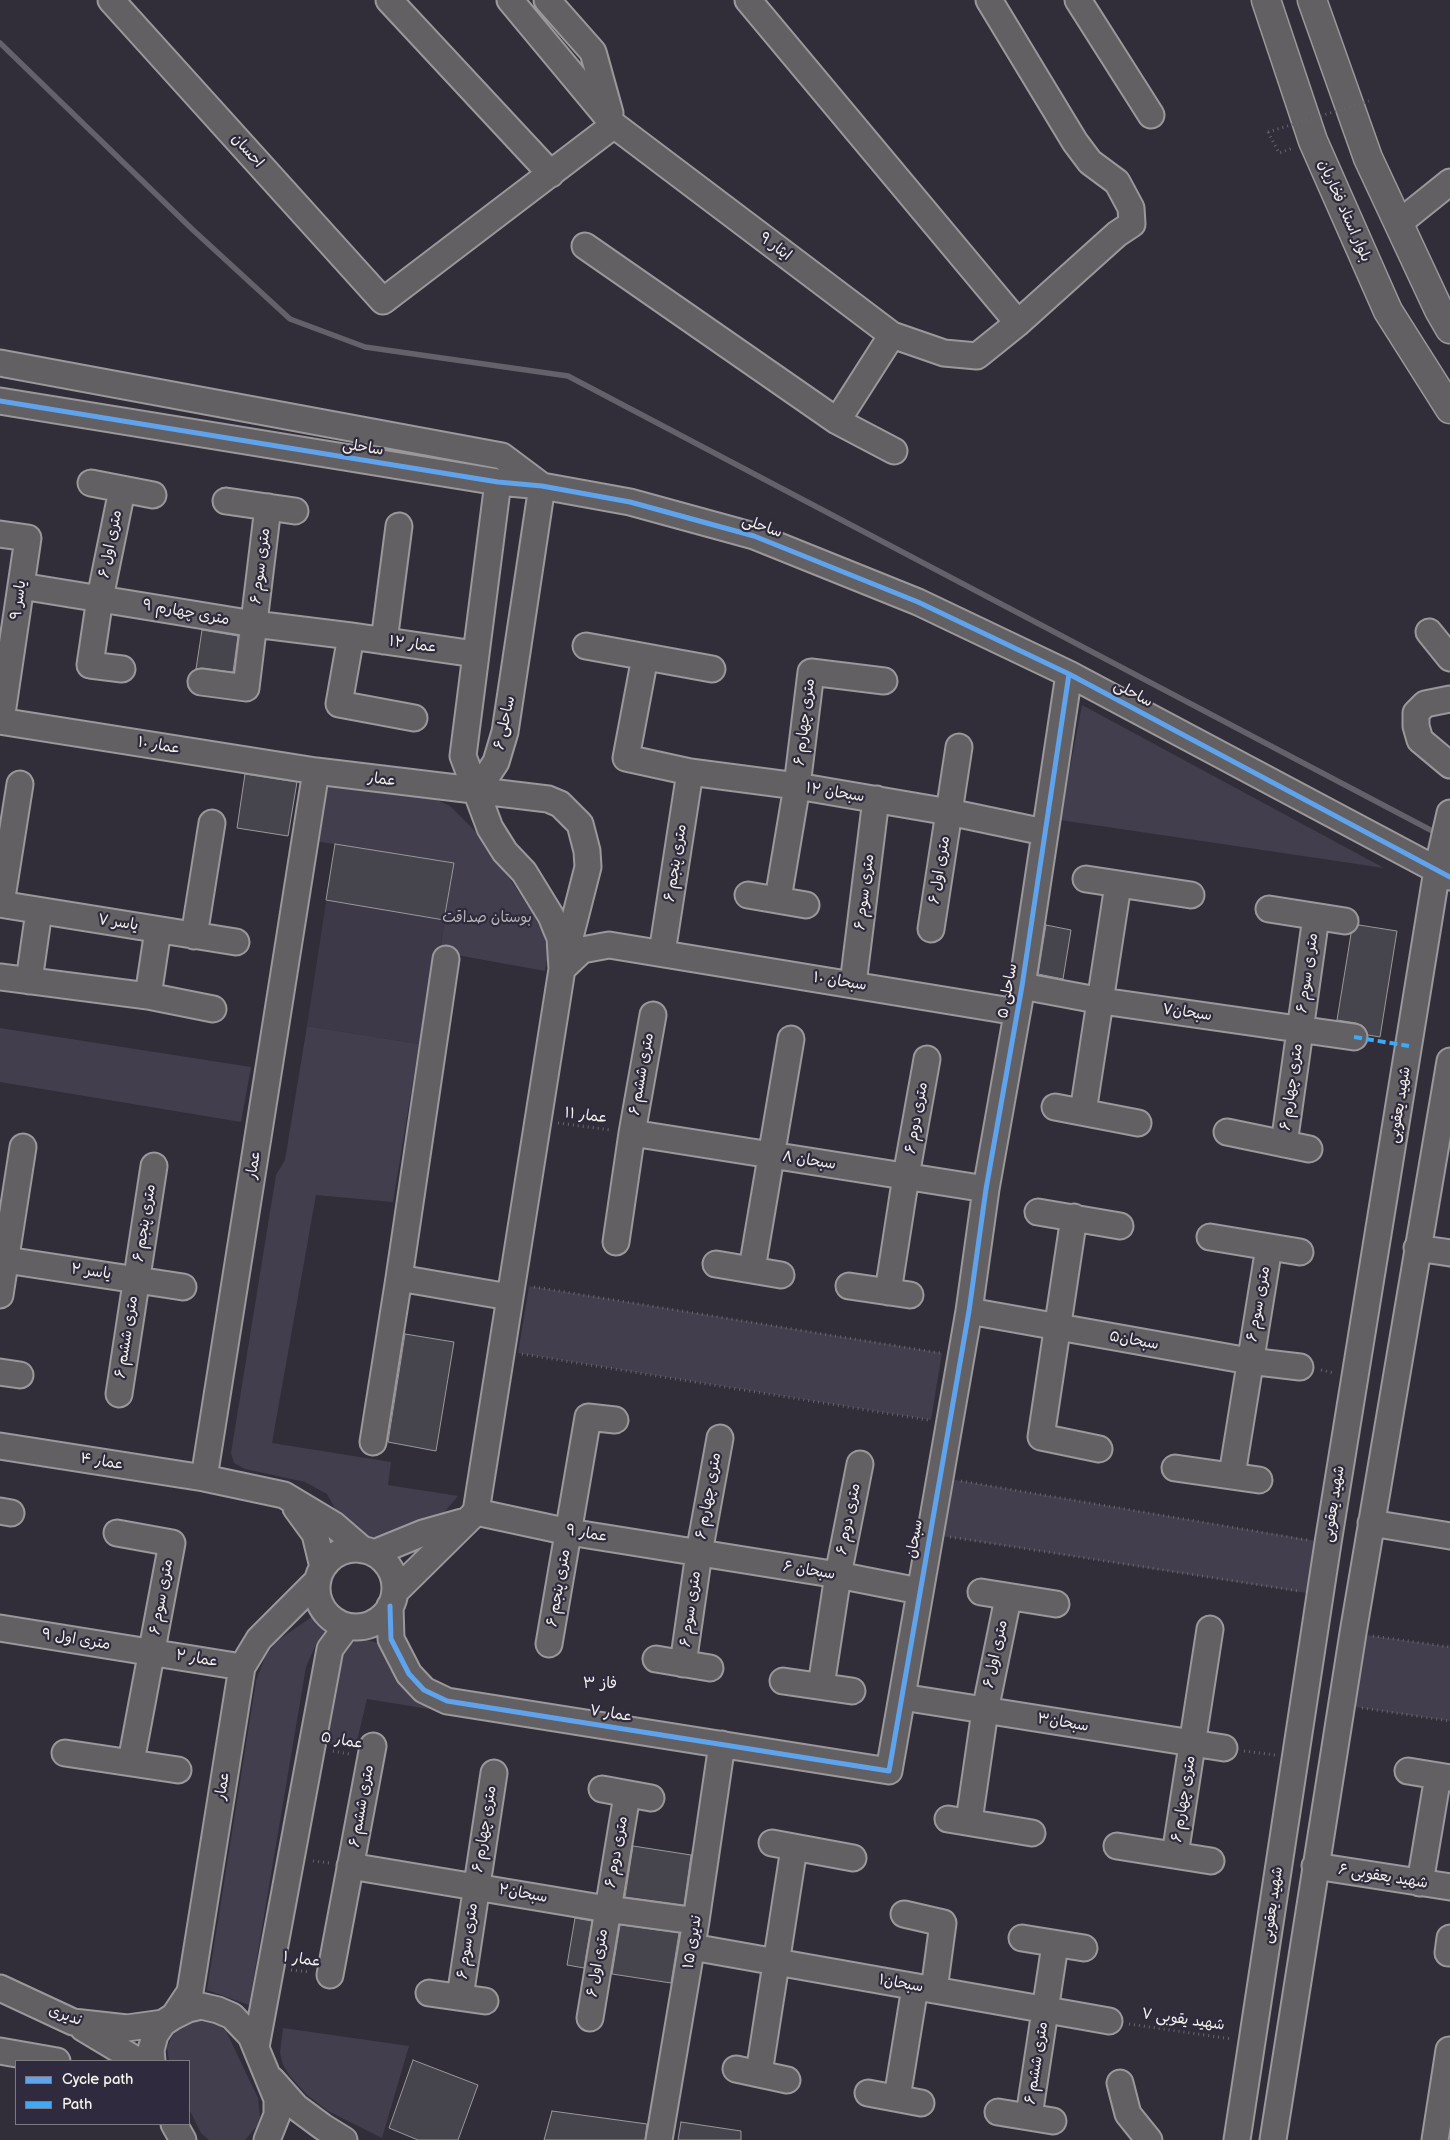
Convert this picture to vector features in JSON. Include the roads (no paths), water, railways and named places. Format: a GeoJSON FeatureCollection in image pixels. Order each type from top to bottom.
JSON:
{"type":"FeatureCollection","features":[{"type":"Feature","properties":{"kind":"main road","name":"بلوار استاد فخاریان"},"geometry":{"type":"LineString","coordinates":[[1266,0],[1313,141],[1388,311],[1450,409]]}},
{"type":"Feature","properties":{"kind":"main road"},"geometry":{"type":"LineString","coordinates":[[1312,0],[1368,158],[1439,310],[1450,328]]}},
{"type":"Feature","properties":{"kind":"street","name":"احسان"},"geometry":{"type":"LineString","coordinates":[[111,0],[383,301],[551,174]]}},
{"type":"Feature","properties":{"kind":"street"},"geometry":{"type":"LineString","coordinates":[[389,0],[551,174],[614,125],[593,52],[547,0]]}},
{"type":"Feature","properties":{"kind":"street","name":"ایثار ۹"},"geometry":{"type":"LineString","coordinates":[[510,0],[614,125],[892,335],[944,353],[977,356],[1018,323],[1117,234],[1132,224],[1131,208],[1117,182],[1090,162],[1075,142],[989,0]]}},
{"type":"Feature","properties":{"kind":"street"},"geometry":{"type":"LineString","coordinates":[[748,0],[1018,323]]}},
{"type":"Feature","properties":{"kind":"street"},"geometry":{"type":"LineString","coordinates":[[1078,0],[1151,115]]}},
{"type":"Feature","properties":{"kind":"street"},"geometry":{"type":"LineString","coordinates":[[1399,223],[1450,182]]}},
{"type":"Feature","properties":{"kind":"street"},"geometry":{"type":"LineString","coordinates":[[585,246],[837,421],[894,451]]}},
{"type":"Feature","properties":{"kind":"street"},"geometry":{"type":"LineString","coordinates":[[837,421],[892,335]]}},
{"type":"Feature","properties":{"kind":"street"},"geometry":{"type":"LineString","coordinates":[[0,364],[502,456],[542,486]]}},
{"type":"Feature","properties":{"kind":"street","name":"ساحلی"},"geometry":{"type":"LineString","coordinates":[[0,401],[498,482],[542,486],[630,502],[754,536],[918,602],[1069,674],[1443,874]]}},
{"type":"Feature","properties":{"kind":"street"},"geometry":{"type":"LineString","coordinates":[[470,1517],[368,1552],[351,1550],[340,1552],[331,1558],[321,1573],[317,1591],[320,1603],[336,1621],[347,1626],[360,1627],[372,1623],[383,1616],[392,1599],[470,1517],[501,1352],[562,969],[560,938],[551,916],[524,872],[505,852],[495,836],[463,756],[498,482]]}},
{"type":"Feature","properties":{"kind":"street"},"geometry":{"type":"LineString","coordinates":[[91,483],[153,495]]}},
{"type":"Feature","properties":{"kind":"street","name":"ساحلی ۶"},"geometry":{"type":"LineString","coordinates":[[477,792],[496,762],[505,732],[542,486]]}},
{"type":"Feature","properties":{"kind":"street","name":"۶ متری اول"},"geometry":{"type":"LineString","coordinates":[[100,598],[122,490]]}},
{"type":"Feature","properties":{"kind":"street"},"geometry":{"type":"LineString","coordinates":[[226,502],[294,511]]}},
{"type":"Feature","properties":{"kind":"street","name":"۶ متری سوم"},"geometry":{"type":"LineString","coordinates":[[254,624],[268,507]]}},
{"type":"Feature","properties":{"kind":"street"},"geometry":{"type":"LineString","coordinates":[[384,640],[399,526]]}},
{"type":"Feature","properties":{"kind":"street","name":"یاسر ۹"},"geometry":{"type":"LineString","coordinates":[[0,534],[28,538],[0,721]]}},
{"type":"Feature","properties":{"kind":"street","name":"۹ متری چهارم"},"geometry":{"type":"LineString","coordinates":[[21,586],[254,624],[351,636]]}},
{"type":"Feature","properties":{"kind":"street"},"geometry":{"type":"LineString","coordinates":[[100,598],[90,665],[122,669]]}},
{"type":"Feature","properties":{"kind":"street"},"geometry":{"type":"LineString","coordinates":[[201,682],[246,688],[254,624]]}},
{"type":"Feature","properties":{"kind":"street"},"geometry":{"type":"LineString","coordinates":[[1429,632],[1450,658]]}},
{"type":"Feature","properties":{"kind":"street"},"geometry":{"type":"LineString","coordinates":[[351,636],[340,704],[414,718]]}},
{"type":"Feature","properties":{"kind":"street","name":"عمار ۱۲"},"geometry":{"type":"LineString","coordinates":[[351,636],[475,654]]}},
{"type":"Feature","properties":{"kind":"street"},"geometry":{"type":"LineString","coordinates":[[586,646],[712,669]]}},
{"type":"Feature","properties":{"kind":"street","name":"سبحان ۱۲"},"geometry":{"type":"LineString","coordinates":[[644,657],[626,758],[690,772],[797,786],[876,799],[1044,832]]}},
{"type":"Feature","properties":{"kind":"street","name":"۶ متری چهارم"},"geometry":{"type":"LineString","coordinates":[[797,786],[811,672],[884,681]]}},
{"type":"Feature","properties":{"kind":"street","name":"ساحلی ۵"},"geometry":{"type":"LineString","coordinates":[[968,1311],[986,1189],[1022,986],[1069,674]]}},
{"type":"Feature","properties":{"kind":"street"},"geometry":{"type":"LineString","coordinates":[[1450,699],[1426,704],[1416,713],[1416,726],[1420,740],[1450,765]]}},
{"type":"Feature","properties":{"kind":"street","name":"عمار ۱۰"},"geometry":{"type":"LineString","coordinates":[[0,721],[316,771]]}},
{"type":"Feature","properties":{"kind":"street"},"geometry":{"type":"LineString","coordinates":[[949,812],[959,747]]}},
{"type":"Feature","properties":{"kind":"street","name":"عمار"},"geometry":{"type":"LineString","coordinates":[[204,1478],[316,771],[477,792],[548,799],[560,804],[580,824],[585,838],[588,867],[562,969]]}},
{"type":"Feature","properties":{"kind":"street","name":"۶ متری پنجم"},"geometry":{"type":"LineString","coordinates":[[662,953],[690,772]]}},
{"type":"Feature","properties":{"kind":"street"},"geometry":{"type":"LineString","coordinates":[[0,904],[20,784]]}},
{"type":"Feature","properties":{"kind":"street"},"geometry":{"type":"LineString","coordinates":[[778,899],[797,786]]}},
{"type":"Feature","properties":{"kind":"street","name":"۶ متری سوم"},"geometry":{"type":"LineString","coordinates":[[853,984],[876,799]]}},
{"type":"Feature","properties":{"kind":"street","name":"۶ متری اول"},"geometry":{"type":"LineString","coordinates":[[931,929],[949,812]]}},
{"type":"Feature","properties":{"kind":"street","name":"شهید یعقوبی"},"geometry":{"type":"LineString","coordinates":[[1237,2140],[1328,1543],[1355,1376],[1443,874],[1449,818]]}},
{"type":"Feature","properties":{"kind":"street"},"geometry":{"type":"LineString","coordinates":[[194,936],[212,823]]}},
{"type":"Feature","properties":{"kind":"street"},"geometry":{"type":"LineString","coordinates":[[1086,879],[1191,895]]}},
{"type":"Feature","properties":{"kind":"street"},"geometry":{"type":"LineString","coordinates":[[1083,1112],[1102,1000],[1118,885]]}},
{"type":"Feature","properties":{"kind":"street"},"geometry":{"type":"LineString","coordinates":[[748,895],[806,905]]}},
{"type":"Feature","properties":{"kind":"street","name":"یاسر ۷"},"geometry":{"type":"LineString","coordinates":[[0,904],[236,942]]}},
{"type":"Feature","properties":{"kind":"street"},"geometry":{"type":"LineString","coordinates":[[1269,909],[1345,921]]}},
{"type":"Feature","properties":{"kind":"street"},"geometry":{"type":"LineString","coordinates":[[29,980],[39,910]]}},
{"type":"Feature","properties":{"kind":"street","name":"۶ متر ی سوم"},"geometry":{"type":"LineString","coordinates":[[1300,1030],[1316,916]]}},
{"type":"Feature","properties":{"kind":"street"},"geometry":{"type":"LineString","coordinates":[[148,996],[158,930]]}},
{"type":"Feature","properties":{"kind":"street","name":"سبحان ۱۰"},"geometry":{"type":"LineString","coordinates":[[562,969],[582,950],[609,945],[1017,1012]]}},
{"type":"Feature","properties":{"kind":"street"},"geometry":{"type":"LineString","coordinates":[[372,1442],[399,1278],[446,959]]}},
{"type":"Feature","properties":{"kind":"street"},"geometry":{"type":"LineString","coordinates":[[0,977],[148,996],[213,1009]]}},
{"type":"Feature","properties":{"kind":"street","name":"سبحان۷"},"geometry":{"type":"LineString","coordinates":[[1022,986],[1354,1038]]}},
{"type":"Feature","properties":{"kind":"street","name":"۶ متری ششم"},"geometry":{"type":"LineString","coordinates":[[632,1133],[653,1015]]}},
{"type":"Feature","properties":{"kind":"street","name":"۶ متری چهارم"},"geometry":{"type":"LineString","coordinates":[[1284,1144],[1300,1030]]}},
{"type":"Feature","properties":{"kind":"street"},"geometry":{"type":"LineString","coordinates":[[752,1269],[791,1039]]}},
{"type":"Feature","properties":{"kind":"street","name":"۶ متری دوم"},"geometry":{"type":"LineString","coordinates":[[906,1176],[928,1059]]}},
{"type":"Feature","properties":{"kind":"street"},"geometry":{"type":"LineString","coordinates":[[1273,2140],[1341,1705],[1450,1061]]}},
{"type":"Feature","properties":{"kind":"street"},"geometry":{"type":"LineString","coordinates":[[1055,1107],[1138,1122]]}},
{"type":"Feature","properties":{"kind":"street"},"geometry":{"type":"LineString","coordinates":[[1227,1132],[1308,1149]]}},
{"type":"Feature","properties":{"kind":"street"},"geometry":{"type":"LineString","coordinates":[[616,1242],[632,1133]]}},
{"type":"Feature","properties":{"kind":"street","name":"سبحان ۸"},"geometry":{"type":"LineString","coordinates":[[632,1133],[986,1189]]}},
{"type":"Feature","properties":{"kind":"street"},"geometry":{"type":"LineString","coordinates":[[0,1295],[3,1259],[23,1147]]}},
{"type":"Feature","properties":{"kind":"street","name":"۶ متری پنجم"},"geometry":{"type":"LineString","coordinates":[[136,1279],[154,1166]]}},
{"type":"Feature","properties":{"kind":"street"},"geometry":{"type":"LineString","coordinates":[[849,1286],[899,1293],[906,1176]]}},
{"type":"Feature","properties":{"kind":"street"},"geometry":{"type":"LineString","coordinates":[[1038,1212],[1120,1226]]}},
{"type":"Feature","properties":{"kind":"street"},"geometry":{"type":"LineString","coordinates":[[1074,1217],[1040,1437],[1099,1449]]}},
{"type":"Feature","properties":{"kind":"street"},"geometry":{"type":"LineString","coordinates":[[1210,1237],[1300,1252]]}},
{"type":"Feature","properties":{"kind":"street","name":"۶ متری سوم"},"geometry":{"type":"LineString","coordinates":[[1249,1361],[1269,1246]]}},
{"type":"Feature","properties":{"kind":"street"},"geometry":{"type":"LineString","coordinates":[[1418,1248],[1450,1253]]}},
{"type":"Feature","properties":{"kind":"street","name":"یاسر ۲"},"geometry":{"type":"LineString","coordinates":[[3,1259],[183,1287]]}},
{"type":"Feature","properties":{"kind":"street"},"geometry":{"type":"LineString","coordinates":[[716,1264],[781,1275]]}},
{"type":"Feature","properties":{"kind":"street"},"geometry":{"type":"LineString","coordinates":[[399,1278],[511,1290]]}},
{"type":"Feature","properties":{"kind":"street","name":"۶ متری ششم"},"geometry":{"type":"LineString","coordinates":[[119,1394],[136,1279]]}},
{"type":"Feature","properties":{"kind":"street","name":"سبحان۵"},"geometry":{"type":"LineString","coordinates":[[968,1311],[1249,1361],[1300,1367]]}},
{"type":"Feature","properties":{"kind":"street","name":"سبحان"},"geometry":{"type":"LineString","coordinates":[[889,1771],[928,1534],[968,1311]]}},
{"type":"Feature","properties":{"kind":"street"},"geometry":{"type":"LineString","coordinates":[[1232,1475],[1249,1361]]}},
{"type":"Feature","properties":{"kind":"street"},"geometry":{"type":"LineString","coordinates":[[569,1532],[588,1417],[615,1420]]}},
{"type":"Feature","properties":{"kind":"street","name":"۶ متری چهارم"},"geometry":{"type":"LineString","coordinates":[[699,1553],[720,1438]]}},
{"type":"Feature","properties":{"kind":"street","name":"عمار ۴"},"geometry":{"type":"LineString","coordinates":[[0,1446],[204,1478]]}},
{"type":"Feature","properties":{"kind":"street","name":"۶ متری دوم"},"geometry":{"type":"LineString","coordinates":[[838,1575],[860,1464]]}},
{"type":"Feature","properties":{"kind":"street"},"geometry":{"type":"LineString","coordinates":[[1175,1468],[1259,1480]]}},
{"type":"Feature","properties":{"kind":"street"},"geometry":{"type":"LineString","coordinates":[[204,1478],[284,1495],[334,1525],[368,1552],[382,1559],[392,1574],[392,1599]]}},
{"type":"Feature","properties":{"kind":"street"},"geometry":{"type":"LineString","coordinates":[[284,1495],[303,1515],[315,1534],[321,1573]]}},
{"type":"Feature","properties":{"kind":"street","name":"عمار ۹"},"geometry":{"type":"LineString","coordinates":[[470,1517],[699,1553]]}},
{"type":"Feature","properties":{"kind":"street"},"geometry":{"type":"LineString","coordinates":[[1371,1523],[1450,1536]]}},
{"type":"Feature","properties":{"kind":"street","name":"۶ متری پنجم"},"geometry":{"type":"LineString","coordinates":[[550,1644],[569,1532]]}},
{"type":"Feature","properties":{"kind":"street","name":"۶ متری سوم"},"geometry":{"type":"LineString","coordinates":[[117,1533],[172,1543],[152,1652]]}},
{"type":"Feature","properties":{"kind":"street","name":"۶ متری سوم"},"geometry":{"type":"LineString","coordinates":[[683,1664],[699,1553]]}},
{"type":"Feature","properties":{"kind":"street","name":"سبحان ۶"},"geometry":{"type":"LineString","coordinates":[[699,1553],[838,1575],[919,1591]]}},
{"type":"Feature","properties":{"kind":"street","name":"عمار"},"geometry":{"type":"LineString","coordinates":[[152,2060],[151,2050],[155,2035],[190,1992],[242,1667],[259,1639],[321,1573]]}},
{"type":"Feature","properties":{"kind":"street"},"geometry":{"type":"LineString","coordinates":[[822,1686],[838,1575]]}},
{"type":"Feature","properties":{"kind":"street"},"geometry":{"type":"LineString","coordinates":[[981,1592],[1008,1598],[1056,1604]]}},
{"type":"Feature","properties":{"kind":"street","name":"۶ متری اول"},"geometry":{"type":"LineString","coordinates":[[984,1710],[1008,1598]]}},
{"type":"Feature","properties":{"kind":"street","name":"عمار ۷"},"geometry":{"type":"LineString","coordinates":[[392,1599],[391,1639],[409,1674],[424,1690],[448,1700],[889,1771]]}},
{"type":"Feature","properties":{"kind":"street"},"geometry":{"type":"LineString","coordinates":[[256,2046],[310,1747],[330,1649],[347,1626]]}},
{"type":"Feature","properties":{"kind":"street","name":"۹ متری اول"},"geometry":{"type":"LineString","coordinates":[[0,1628],[152,1652]]}},
{"type":"Feature","properties":{"kind":"street"},"geometry":{"type":"LineString","coordinates":[[1194,1744],[1210,1630]]}},
{"type":"Feature","properties":{"kind":"street"},"geometry":{"type":"LineString","coordinates":[[131,1762],[152,1652]]}},
{"type":"Feature","properties":{"kind":"street","name":"عمار ۲"},"geometry":{"type":"LineString","coordinates":[[152,1652],[242,1667]]}},
{"type":"Feature","properties":{"kind":"street"},"geometry":{"type":"LineString","coordinates":[[656,1659],[710,1668]]}},
{"type":"Feature","properties":{"kind":"street"},"geometry":{"type":"LineString","coordinates":[[783,1681],[852,1691]]}},
{"type":"Feature","properties":{"kind":"street","name":"سبحان۳"},"geometry":{"type":"LineString","coordinates":[[902,1697],[1224,1748]]}},
{"type":"Feature","properties":{"kind":"street"},"geometry":{"type":"LineString","coordinates":[[984,1710],[958,1820],[1032,1833]]}},
{"type":"Feature","properties":{"kind":"street","name":"ندیری ۱۵"},"geometry":{"type":"LineString","coordinates":[[659,2140],[692,1948],[722,1744]]}},
{"type":"Feature","properties":{"kind":"street","name":"۶ متری چهارم"},"geometry":{"type":"LineString","coordinates":[[1175,1854],[1194,1744]]}},
{"type":"Feature","properties":{"kind":"street","name":"۶ متری ششم"},"geometry":{"type":"LineString","coordinates":[[350,1866],[372,1752]]}},
{"type":"Feature","properties":{"kind":"street"},"geometry":{"type":"LineString","coordinates":[[65,1753],[178,1770]]}},
{"type":"Feature","properties":{"kind":"street"},"geometry":{"type":"LineString","coordinates":[[1408,1770],[1444,1777],[1420,1882]]}},
{"type":"Feature","properties":{"kind":"street","name":"۶ متری چهارم"},"geometry":{"type":"LineString","coordinates":[[476,1886],[494,1773]]}},
{"type":"Feature","properties":{"kind":"street"},"geometry":{"type":"LineString","coordinates":[[602,1789],[652,1798]]}},
{"type":"Feature","properties":{"kind":"street","name":"۶ متری دوم"},"geometry":{"type":"LineString","coordinates":[[607,1908],[627,1795]]}},
{"type":"Feature","properties":{"kind":"street"},"geometry":{"type":"LineString","coordinates":[[787,2080],[748,2071],[776,1962],[783,1846],[853,1858]]}},
{"type":"Feature","properties":{"kind":"street"},"geometry":{"type":"LineString","coordinates":[[1117,1846],[1211,1861]]}},
{"type":"Feature","properties":{"kind":"street"},"geometry":{"type":"LineString","coordinates":[[330,1975],[350,1866]]}},
{"type":"Feature","properties":{"kind":"street","name":"سبحان۲"},"geometry":{"type":"LineString","coordinates":[[350,1866],[696,1921]]}},
{"type":"Feature","properties":{"kind":"street","name":"شهید یعقوبی ۶"},"geometry":{"type":"LineString","coordinates":[[1316,1866],[1450,1887]]}},
{"type":"Feature","properties":{"kind":"street","name":"۶ متری سوم"},"geometry":{"type":"LineString","coordinates":[[460,1997],[476,1886]]}},
{"type":"Feature","properties":{"kind":"street","name":"۶ متری اول"},"geometry":{"type":"LineString","coordinates":[[590,2018],[607,1908]]}},
{"type":"Feature","properties":{"kind":"street"},"geometry":{"type":"LineString","coordinates":[[897,2098],[924,1988],[944,1923],[904,1914]]}},
{"type":"Feature","properties":{"kind":"street"},"geometry":{"type":"LineString","coordinates":[[1022,1938],[1054,1945],[1084,1948]]}},
{"type":"Feature","properties":{"kind":"street"},"geometry":{"type":"LineString","coordinates":[[1045,2010],[1054,1945]]}},
{"type":"Feature","properties":{"kind":"street","name":"سبحان۱"},"geometry":{"type":"LineString","coordinates":[[692,1948],[1109,2021]]}},
{"type":"Feature","properties":{"kind":"street","name":"ندیری"},"geometry":{"type":"LineString","coordinates":[[0,1988],[72,2022],[127,2028],[169,2020],[188,2009],[201,2006],[218,2010],[232,2016],[251,2036],[269,2077]]}},
{"type":"Feature","properties":{"kind":"street"},"geometry":{"type":"LineString","coordinates":[[429,1992],[485,2001]]}},
{"type":"Feature","properties":{"kind":"street","name":"۶ متری ششم"},"geometry":{"type":"LineString","coordinates":[[1029,2116],[1045,2010]]}},
{"type":"Feature","properties":{"kind":"street"},"geometry":{"type":"LineString","coordinates":[[72,2022],[136,2060]]}},
{"type":"Feature","properties":{"kind":"street"},"geometry":{"type":"LineString","coordinates":[[1435,2140],[1449,2050]]}},
{"type":"Feature","properties":{"kind":"street"},"geometry":{"type":"LineString","coordinates":[[0,2051],[51,2060]]}},
{"type":"Feature","properties":{"kind":"street"},"geometry":{"type":"LineString","coordinates":[[267,2140],[277,2115],[277,2099],[269,2077]]}},
{"type":"Feature","properties":{"kind":"street"},"geometry":{"type":"LineString","coordinates":[[269,2077],[296,2108],[344,2140]]}},
{"type":"Feature","properties":{"kind":"street"},"geometry":{"type":"LineString","coordinates":[[1120,2083],[1128,2114],[1149,2140]]}},
{"type":"Feature","properties":{"kind":"street"},"geometry":{"type":"LineString","coordinates":[[868,2093],[922,2103]]}},
{"type":"Feature","properties":{"kind":"street"},"geometry":{"type":"LineString","coordinates":[[998,2112],[1053,2121]]}},
{"type":"Feature","properties":{"kind":"street"},"geometry":{"type":"LineString","coordinates":[[165,2140],[168,2125]]}},
{"type":"Feature","properties":{"kind":"street"},"geometry":{"type":"LineString","coordinates":[[175,2125],[183,2140]]}},
{"type":"Feature","properties":{"kind":"waterway"},"geometry":{"type":"LineString","coordinates":[[0,43],[192,229],[290,319],[365,347],[568,376],[1440,835]]}},
{"type":"Feature","properties":{"kind":"district","name":"فاز ۳"},"geometry":{"type":"Point","coordinates":[600,1684]}},
{"type":"Feature","properties":{"kind":"park label","name":"بوستان صداقت"},"geometry":{"type":"Point","coordinates":[487,918]}}]}
